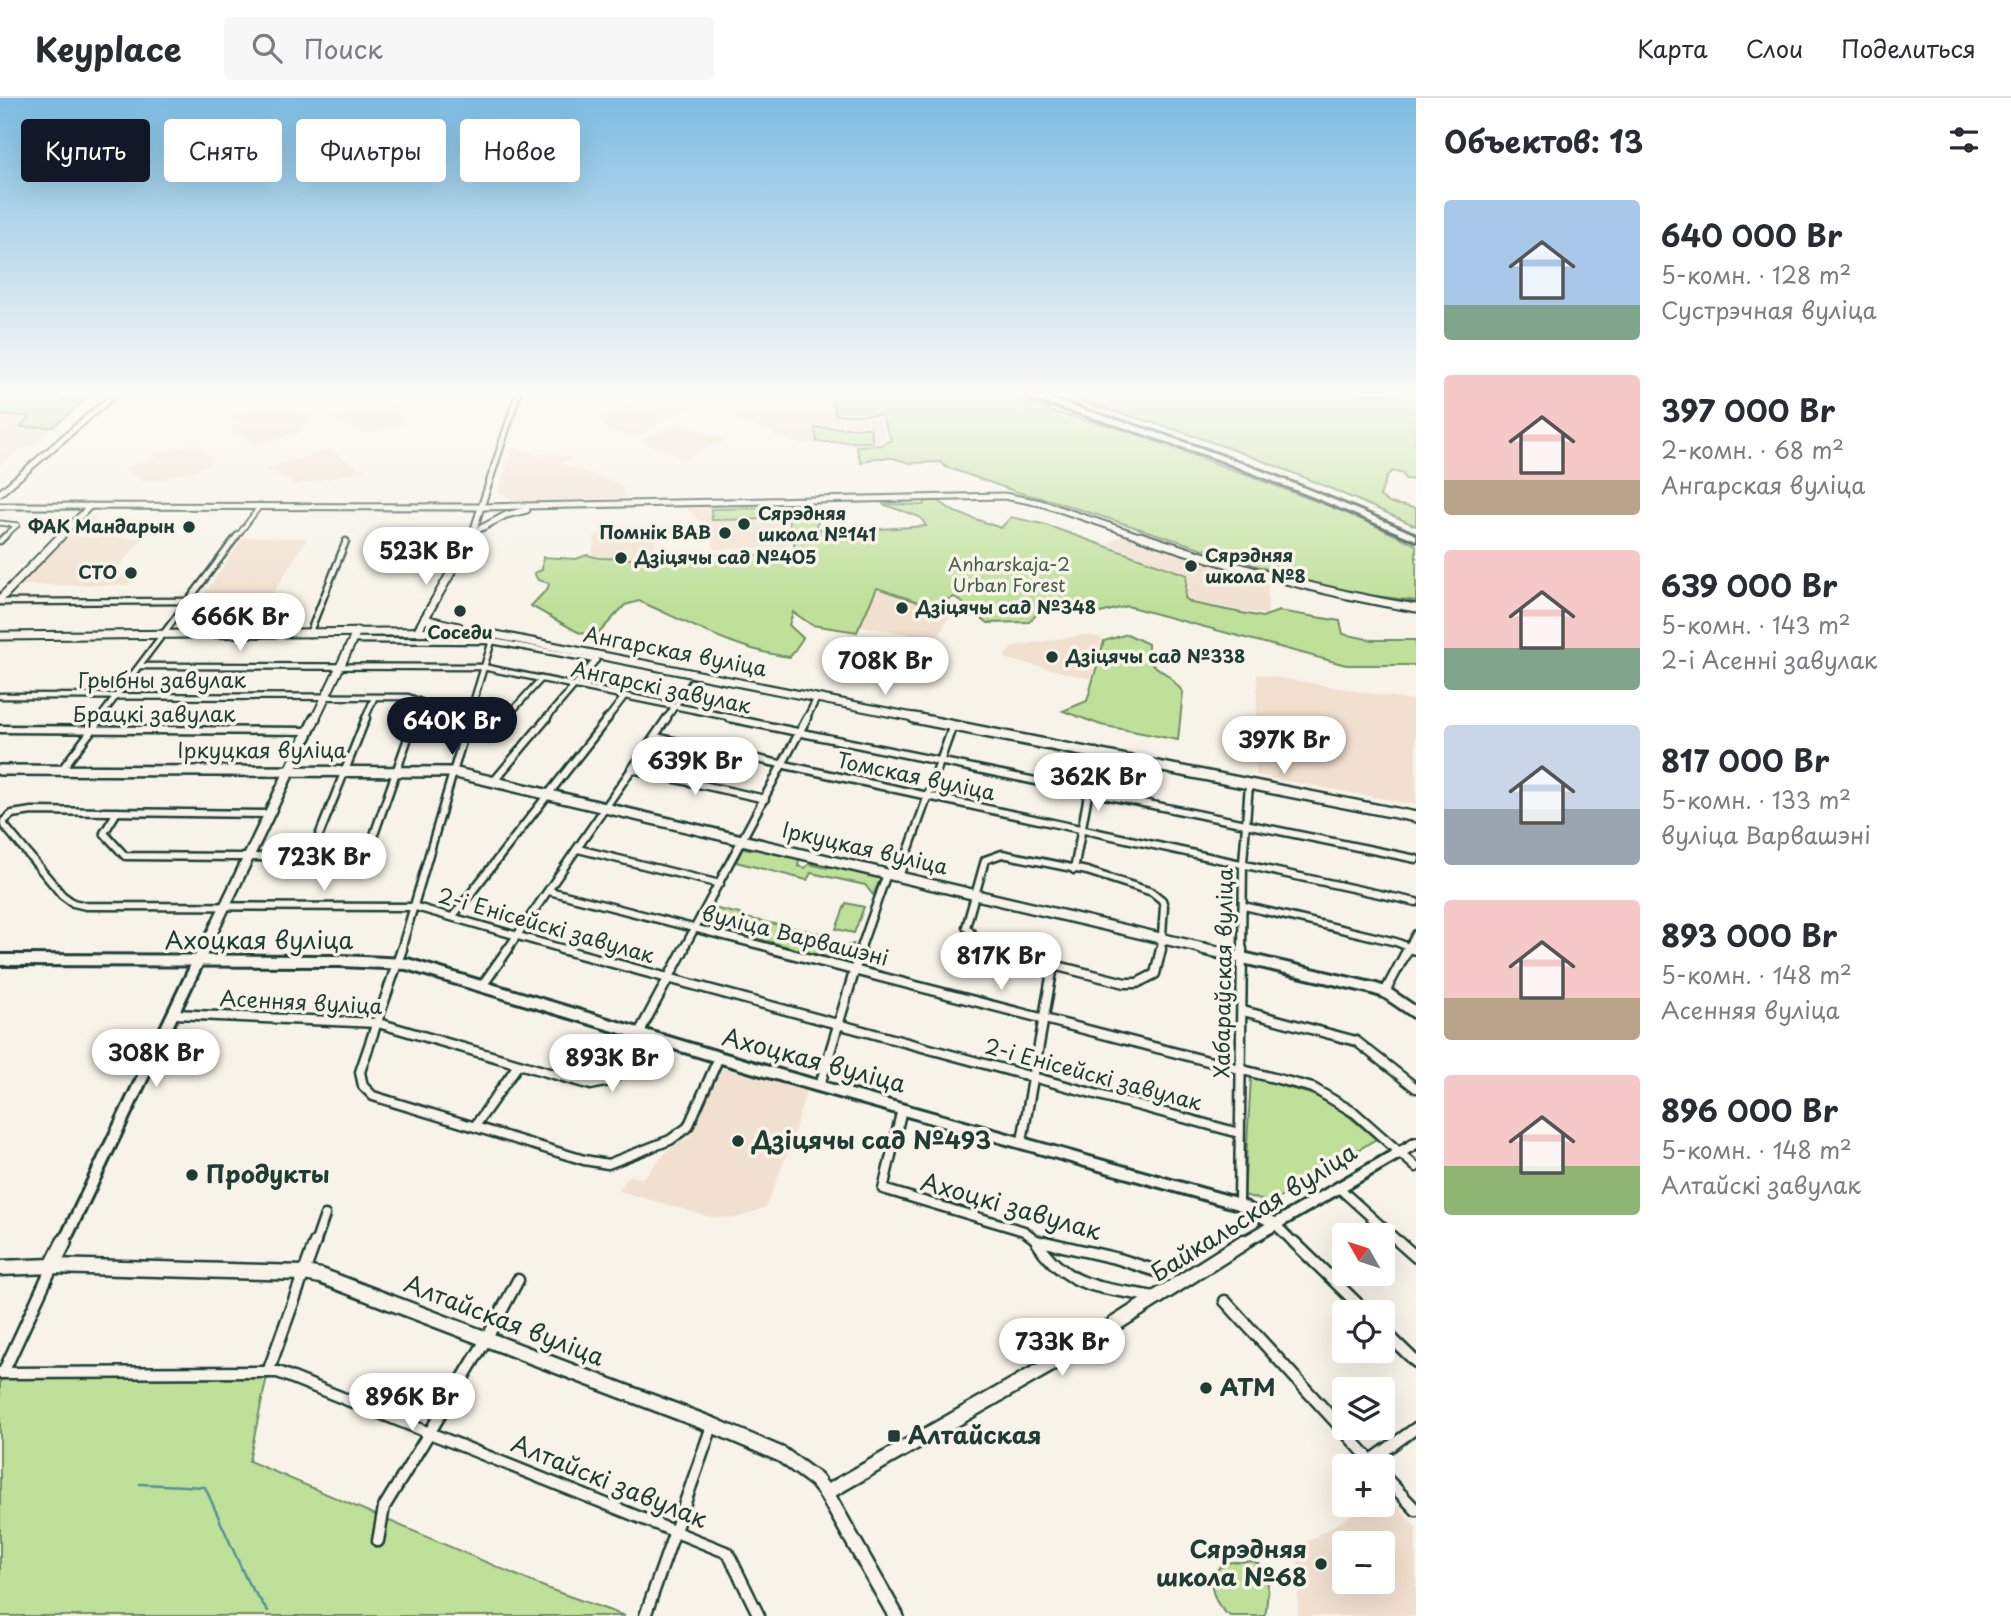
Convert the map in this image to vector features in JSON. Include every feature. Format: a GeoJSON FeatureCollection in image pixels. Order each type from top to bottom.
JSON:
{"type":"FeatureCollection","features":[{"type":"Feature","properties":{"kind":"highway"},"geometry":{"type":"LineString","coordinates":[[1241,465],[1416,536]]}},
{"type":"Feature","properties":{"kind":"street"},"geometry":{"type":"LineString","coordinates":[[0,493],[33,465]]}},
{"type":"Feature","properties":{"kind":"street"},"geometry":{"type":"LineString","coordinates":[[418,630],[474,532],[495,465]]}},
{"type":"Feature","properties":{"kind":"street"},"geometry":{"type":"LineString","coordinates":[[0,506],[482,507],[1004,496],[1041,503],[1298,586],[1360,600],[1416,608]]}},
{"type":"Feature","properties":{"kind":"street"},"geometry":{"type":"LineString","coordinates":[[474,532],[506,515],[551,505]]}},
{"type":"Feature","properties":{"kind":"street"},"geometry":{"type":"LineString","coordinates":[[0,600],[90,506]]}},
{"type":"Feature","properties":{"kind":"street"},"geometry":{"type":"LineString","coordinates":[[62,769],[260,506]]}},
{"type":"Feature","properties":{"kind":"street"},"geometry":{"type":"LineString","coordinates":[[0,523],[17,525],[0,541]]}},
{"type":"Feature","properties":{"kind":"street"},"geometry":{"type":"LineString","coordinates":[[309,634],[346,541]]}},
{"type":"Feature","properties":{"kind":"street"},"geometry":{"type":"LineString","coordinates":[[0,600],[190,601]]}},
{"type":"Feature","properties":{"kind":"street"},"geometry":{"type":"LineString","coordinates":[[424,619],[476,631]]}},
{"type":"Feature","properties":{"kind":"street"},"geometry":{"type":"LineString","coordinates":[[1,1373],[357,631]]}},
{"type":"Feature","properties":{"kind":"street","name":"Ангарская вуліца"},"geometry":{"type":"LineString","coordinates":[[0,636],[476,631],[598,658],[1096,752],[1416,817]]}},
{"type":"Feature","properties":{"kind":"street"},"geometry":{"type":"LineString","coordinates":[[352,640],[492,640],[598,658],[494,781]]}},
{"type":"Feature","properties":{"kind":"street"},"geometry":{"type":"LineString","coordinates":[[492,640],[452,772],[416,907],[360,1072],[360,1082],[365,1091],[373,1097],[608,1164],[670,1140],[688,1128],[719,1057]]}},
{"type":"Feature","properties":{"kind":"street","name":"Ангарскі завулак"},"geometry":{"type":"LineString","coordinates":[[141,666],[483,667],[1416,859]]}},
{"type":"Feature","properties":{"kind":"street"},"geometry":{"type":"LineString","coordinates":[[513,710],[541,679]]}},
{"type":"Feature","properties":{"kind":"street"},"geometry":{"type":"LineString","coordinates":[[482,986],[692,682]]}},
{"type":"Feature","properties":{"kind":"street","name":"Грыбны завулак"},"geometry":{"type":"LineString","coordinates":[[0,696],[408,697],[421,702],[397,771]]}},
{"type":"Feature","properties":{"kind":"street"},"geometry":{"type":"LineString","coordinates":[[453,916],[624,697]]}},
{"type":"Feature","properties":{"kind":"street"},"geometry":{"type":"LineString","coordinates":[[310,858],[374,698]]}},
{"type":"Feature","properties":{"kind":"street","name":"Асенняя вуліца"},"geometry":{"type":"LineString","coordinates":[[174,1013],[377,1023],[591,1085],[616,1076],[817,698]]}},
{"type":"Feature","properties":{"kind":"street"},"geometry":{"type":"LineString","coordinates":[[899,877],[953,725]]}},
{"type":"Feature","properties":{"kind":"street","name":"Брацкі завулак"},"geometry":{"type":"LineString","coordinates":[[0,729],[308,731]]}},
{"type":"Feature","properties":{"kind":"street","name":"Томская вуліца"},"geometry":{"type":"LineString","coordinates":[[656,737],[1416,902]]}},
{"type":"Feature","properties":{"kind":"street"},"geometry":{"type":"LineString","coordinates":[[1074,870],[1096,752]]}},
{"type":"Feature","properties":{"kind":"street"},"geometry":{"type":"LineString","coordinates":[[631,769],[765,799]]}},
{"type":"Feature","properties":{"kind":"street","name":"Іркуцкая вуліца"},"geometry":{"type":"LineString","coordinates":[[0,770],[452,772],[1244,956],[1385,992],[1416,1013]]}},
{"type":"Feature","properties":{"kind":"street"},"geometry":{"type":"LineString","coordinates":[[117,812],[104,833],[125,856],[352,860],[365,854],[397,771]]}},
{"type":"Feature","properties":{"kind":"street","name":"Хабараўская вуліца"},"geometry":{"type":"LineString","coordinates":[[1239,1204],[1243,863],[1249,783]]}},
{"type":"Feature","properties":{"kind":"street","name":"2-і Енісейскі завулак"},"geometry":{"type":"LineString","coordinates":[[268,814],[19,813],[7,818],[4,825],[62,895],[73,903],[86,906],[416,907],[667,979],[1239,1133]]}},
{"type":"Feature","properties":{"kind":"street"},"geometry":{"type":"LineString","coordinates":[[578,849],[720,884]]}},
{"type":"Feature","properties":{"kind":"street"},"geometry":{"type":"LineString","coordinates":[[993,856],[1012,856],[1074,870],[1132,882],[1153,892],[1164,906],[1162,938],[1155,974],[1137,984],[1053,966],[984,947],[966,927],[985,860],[993,856]]}},
{"type":"Feature","properties":{"kind":"street"},"geometry":{"type":"LineString","coordinates":[[820,1085],[840,1025],[854,968],[887,874]]}},
{"type":"Feature","properties":{"kind":"street","name":"вуліца Варвашэні"},"geometry":{"type":"LineString","coordinates":[[549,891],[1241,1068],[1327,1094],[1416,1167]]}},
{"type":"Feature","properties":{"kind":"street"},"geometry":{"type":"LineString","coordinates":[[1244,906],[1413,948]]}},
{"type":"Feature","properties":{"kind":"street"},"geometry":{"type":"LineString","coordinates":[[1385,992],[1413,948],[1416,934]]}},
{"type":"Feature","properties":{"kind":"street","name":"Ахоцкая вуліца"},"geometry":{"type":"LineString","coordinates":[[0,960],[407,964],[719,1057],[1239,1204],[1260,1213],[1274,1223],[1354,1300]]}},
{"type":"Feature","properties":{"kind":"street"},"geometry":{"type":"LineString","coordinates":[[1022,1141],[1046,1018],[1053,966]]}},
{"type":"Feature","properties":{"kind":"street"},"geometry":{"type":"LineString","coordinates":[[1243,1011],[1356,1041],[1416,1088]]}},
{"type":"Feature","properties":{"kind":"street"},"geometry":{"type":"LineString","coordinates":[[475,1126],[518,1065]]}},
{"type":"Feature","properties":{"kind":"street","name":"Ахоцкі завулак"},"geometry":{"type":"LineString","coordinates":[[903,1108],[883,1189],[1024,1231],[1036,1240],[1119,1259],[1169,1275]]}},
{"type":"Feature","properties":{"kind":"street","name":"Байкальская вуліца"},"geometry":{"type":"LineString","coordinates":[[826,1493],[1159,1298],[1274,1223],[1416,1143]]}},
{"type":"Feature","properties":{"kind":"street"},"geometry":{"type":"LineString","coordinates":[[1337,1186],[1416,1257]]}},
{"type":"Feature","properties":{"kind":"street"},"geometry":{"type":"LineString","coordinates":[[268,1372],[325,1215]]}},
{"type":"Feature","properties":{"kind":"street"},"geometry":{"type":"LineString","coordinates":[[1036,1240],[1055,1268],[1065,1274],[1094,1285],[1159,1298]]}},
{"type":"Feature","properties":{"kind":"street","name":"Алтайская вуліца"},"geometry":{"type":"LineString","coordinates":[[0,1268],[52,1266],[304,1273],[321,1276],[712,1424],[782,1455],[817,1480],[896,1616]]}},
{"type":"Feature","properties":{"kind":"street"},"geometry":{"type":"LineString","coordinates":[[378,1541],[384,1507],[486,1339],[518,1280]]}},
{"type":"Feature","properties":{"kind":"street"},"geometry":{"type":"LineString","coordinates":[[1225,1301],[1364,1454]]}},
{"type":"Feature","properties":{"kind":"street"},"geometry":{"type":"LineString","coordinates":[[1395,1342],[1416,1362]]}},
{"type":"Feature","properties":{"kind":"street","name":"Алтайскі завулак"},"geometry":{"type":"LineString","coordinates":[[1,1373],[278,1372],[728,1553],[760,1616]]}},
{"type":"Feature","properties":{"kind":"street"},"geometry":{"type":"LineString","coordinates":[[645,1616],[712,1424]]}},
{"type":"Feature","properties":{"kind":"street"},"geometry":{"type":"LineString","coordinates":[[1385,1454],[1416,1428]]}},
{"type":"Feature","properties":{"kind":"street"},"geometry":{"type":"LineString","coordinates":[[1395,1488],[1416,1510]]}},
{"type":"Feature","properties":{"kind":"shaded area"},"geometry":{"type":"Polygon","coordinates":[[[135,465],[208,465],[160,480],[142,480],[123,469],[135,465]]]}},
{"type":"Feature","properties":{"kind":"shaded area"},"geometry":{"type":"Polygon","coordinates":[[[279,465],[355,465],[366,471],[296,485],[265,469],[279,465]]]}},
{"type":"Feature","properties":{"kind":"shaded area"},"geometry":{"type":"Polygon","coordinates":[[[507,465],[564,465],[617,482],[622,486],[625,498],[518,501],[498,493],[507,465]]]}},
{"type":"Feature","properties":{"kind":"shaded area","name":"Сярэдняя школа №141"},"geometry":{"type":"Polygon","coordinates":[[[781,505],[790,548],[714,549],[710,532],[686,508],[781,505]]]}},
{"type":"Feature","properties":{"kind":"shaded area"},"geometry":{"type":"Polygon","coordinates":[[[97,516],[78,537],[143,538],[111,576],[137,577],[127,585],[20,585],[82,517],[97,516]]]}},
{"type":"Feature","properties":{"kind":"shaded area","name":"Дзіцячы сад №405"},"geometry":{"type":"Polygon","coordinates":[[[611,530],[650,531],[657,537],[654,553],[637,573],[591,562],[595,536],[611,530]]]}},
{"type":"Feature","properties":{"kind":"shaded area","name":"Сярэдняя школа №8"},"geometry":{"type":"Polygon","coordinates":[[[1122,535],[1265,581],[1268,584],[1267,615],[1191,602],[1185,598],[1188,576],[1107,544],[1122,535]]]}},
{"type":"Feature","properties":{"kind":"shaded area"},"geometry":{"type":"Polygon","coordinates":[[[244,537],[307,538],[251,629],[180,628],[244,537]]]}},
{"type":"Feature","properties":{"kind":"shaded area","name":"Дзіцячы сад №348"},"geometry":{"type":"Polygon","coordinates":[[[878,590],[923,600],[949,616],[939,636],[926,637],[860,626],[878,590]]]}},
{"type":"Feature","properties":{"kind":"shaded area","name":"Дзіцячы сад №338"},"geometry":{"type":"Polygon","coordinates":[[[1084,635],[1102,638],[1091,679],[1007,659],[1005,655],[1014,646],[1084,635]]]}},
{"type":"Feature","properties":{"kind":"shaded area"},"geometry":{"type":"Polygon","coordinates":[[[1257,674],[1416,701],[1416,805],[1256,775],[1257,674]]]}},
{"type":"Feature","properties":{"kind":"shaded area","name":"Дзіцячы сад №493"},"geometry":{"type":"Polygon","coordinates":[[[722,1068],[806,1091],[791,1144],[766,1207],[737,1218],[710,1217],[619,1191],[628,1176],[643,1178],[670,1148],[690,1137],[722,1068]]]}},
{"type":"Feature","properties":{"kind":"shaded area","name":"Сярэдняя школа №68"},"geometry":{"type":"Polygon","coordinates":[[[1395,1505],[1416,1527],[1416,1616],[1298,1616],[1298,1547],[1349,1517],[1395,1517],[1395,1505]]]}},
{"type":"Feature","properties":{"kind":"green space"},"geometry":{"type":"Polygon","coordinates":[[[943,465],[1219,465],[1353,515],[1416,545],[1416,601],[1351,593],[1295,578],[1050,500],[1017,492],[943,465]]]}},
{"type":"Feature","properties":{"kind":"green space"},"geometry":{"type":"Polygon","coordinates":[[[1271,465],[1416,465],[1416,480],[1405,479],[1403,474],[1392,471],[1387,476],[1380,496],[1389,503],[1416,508],[1416,526],[1271,465]]]}},
{"type":"Feature","properties":{"kind":"green space","name":"Anharskaja-2 Urban Forest"},"geometry":{"type":"Polygon","coordinates":[[[937,500],[955,512],[1001,528],[1011,517],[1043,524],[1187,575],[1185,598],[1192,603],[1262,617],[1279,611],[1340,621],[1343,634],[1372,640],[1416,640],[1416,665],[1346,665],[1127,606],[1089,616],[1045,606],[1029,622],[988,623],[955,597],[927,605],[877,588],[857,632],[812,625],[793,612],[789,625],[803,638],[790,657],[732,642],[639,601],[625,605],[595,637],[578,632],[531,606],[548,588],[549,583],[538,580],[534,573],[542,570],[543,557],[576,559],[587,555],[640,559],[656,553],[670,552],[682,560],[733,554],[772,558],[783,562],[797,556],[785,505],[808,509],[819,520],[815,528],[832,532],[926,526],[920,517],[882,504],[924,505],[926,501],[937,500]]]}},
{"type":"Feature","properties":{"kind":"green space"},"geometry":{"type":"Polygon","coordinates":[[[774,508],[775,519],[712,520],[711,509],[774,508]]]}},
{"type":"Feature","properties":{"kind":"green space"},"geometry":{"type":"Polygon","coordinates":[[[1127,634],[1148,644],[1148,661],[1170,677],[1183,692],[1178,740],[1101,725],[1063,711],[1087,701],[1104,641],[1127,634]]]}},
{"type":"Feature","properties":{"kind":"green space"},"geometry":{"type":"Polygon","coordinates":[[[756,846],[795,854],[799,860],[798,866],[805,868],[809,864],[827,868],[833,863],[882,876],[873,895],[865,885],[811,873],[807,880],[736,862],[743,848],[753,850],[756,846]]]}},
{"type":"Feature","properties":{"kind":"green space"},"geometry":{"type":"Polygon","coordinates":[[[846,903],[864,907],[854,933],[836,929],[846,903]]]}},
{"type":"Feature","properties":{"kind":"green space"},"geometry":{"type":"Polygon","coordinates":[[[713,908],[740,914],[741,917],[829,935],[829,942],[843,947],[853,944],[845,962],[715,927],[713,908]]]}},
{"type":"Feature","properties":{"kind":"green space"},"geometry":{"type":"Polygon","coordinates":[[[1251,1077],[1328,1099],[1376,1139],[1271,1203],[1244,1195],[1251,1077]]]}},
{"type":"Feature","properties":{"kind":"green space"},"geometry":{"type":"Polygon","coordinates":[[[0,1372],[268,1372],[249,1461],[549,1589],[625,1616],[0,1616],[0,1372]]]}},
{"type":"Feature","properties":{"kind":"green space"},"geometry":{"type":"Polygon","coordinates":[[[1253,1561],[1260,1565],[1267,1576],[1264,1616],[1230,1616],[1216,1600],[1212,1579],[1220,1567],[1227,1563],[1253,1561]]]}},
{"type":"Feature","properties":{"kind":"waterway"},"geometry":{"type":"LineString","coordinates":[[140,1484],[205,1487],[248,1583],[268,1611]]}},
{"type":"Feature","properties":{"kind":"place","name":"Сярэдняя школа №141"},"geometry":{"type":"Point","coordinates":[744,524]}},
{"type":"Feature","properties":{"kind":"place","name":"ФАК Мандарын"},"geometry":{"type":"Point","coordinates":[189,527]}},
{"type":"Feature","properties":{"kind":"place","name":"Помнік ВАВ"},"geometry":{"type":"Point","coordinates":[725,533]}},
{"type":"Feature","properties":{"kind":"place","name":"Дзіцячы сад №405"},"geometry":{"type":"Point","coordinates":[621,558]}},
{"type":"Feature","properties":{"kind":"place","name":"Сярэдняя школа №8"},"geometry":{"type":"Point","coordinates":[1191,566]}},
{"type":"Feature","properties":{"kind":"place","name":"СТО"},"geometry":{"type":"Point","coordinates":[131,573]}},
{"type":"Feature","properties":{"kind":"place","name":"Дзіцячы сад №348"},"geometry":{"type":"Point","coordinates":[902,608]}},
{"type":"Feature","properties":{"kind":"place","name":"Соседи"},"geometry":{"type":"Point","coordinates":[460,611]}},
{"type":"Feature","properties":{"kind":"place","name":"Дзіцячы сад №338"},"geometry":{"type":"Point","coordinates":[1052,657]}},
{"type":"Feature","properties":{"kind":"place","name":"Дзіцячы сад №493"},"geometry":{"type":"Point","coordinates":[738,1141]}},
{"type":"Feature","properties":{"kind":"place","name":"Продукты"},"geometry":{"type":"Point","coordinates":[192,1175]}},
{"type":"Feature","properties":{"kind":"place","name":"АТМ"},"geometry":{"type":"Point","coordinates":[1206,1388]}},
{"type":"Feature","properties":{"kind":"place","name":"Алтайская"},"geometry":{"type":"Point","coordinates":[894,1436]}},
{"type":"Feature","properties":{"kind":"place","name":"Сярэдняя школа №68"},"geometry":{"type":"Point","coordinates":[1321,1564]}}]}
